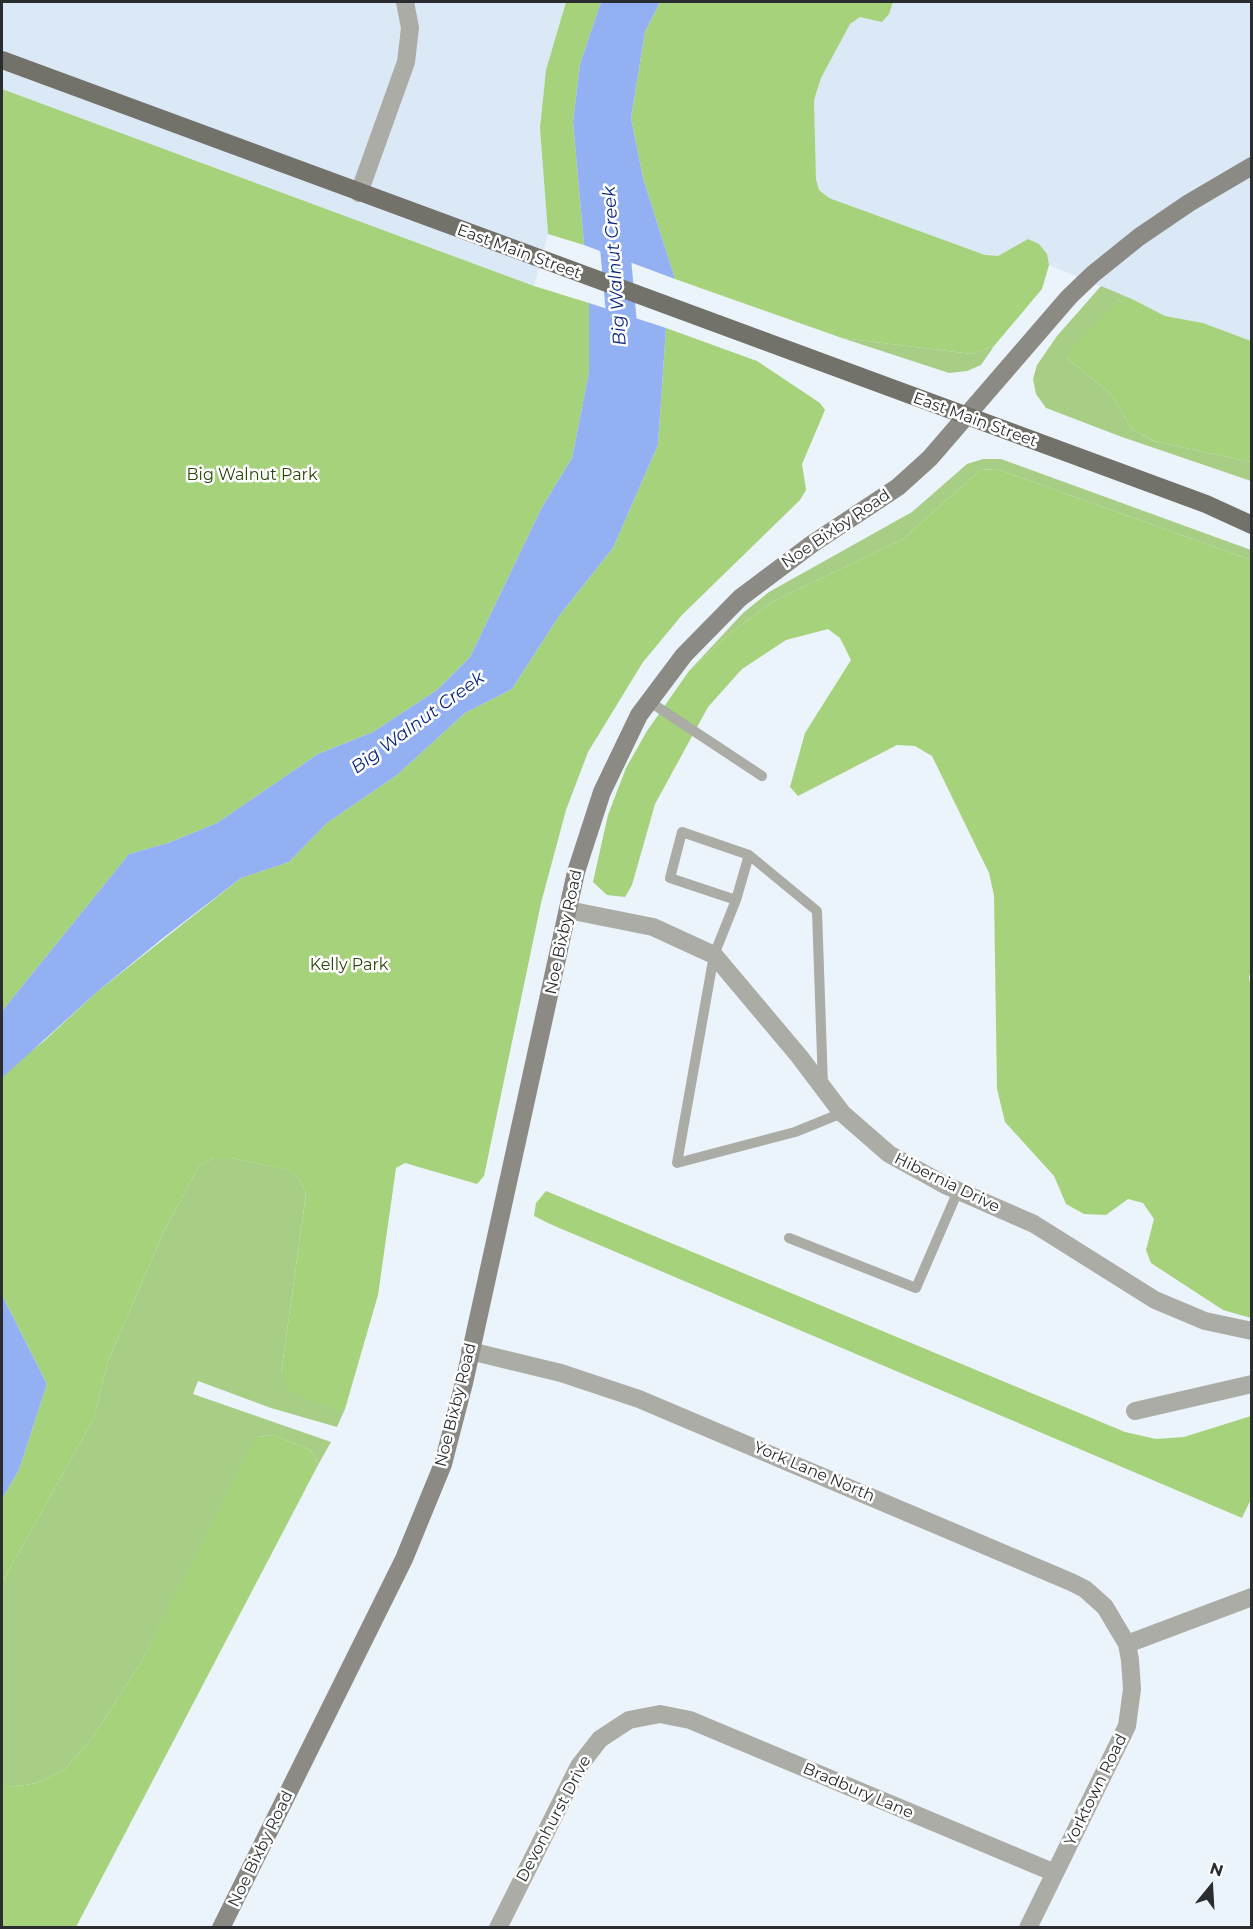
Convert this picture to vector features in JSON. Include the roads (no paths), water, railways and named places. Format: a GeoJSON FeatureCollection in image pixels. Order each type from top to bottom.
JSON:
{"type":"FeatureCollection","features":[{"type":"Feature","properties":{"kind":"main road","name":"East Main Street"},"geometry":{"type":"LineString","coordinates":[[2,60],[1206,504],[1251,525]]}},
{"type":"Feature","properties":{"kind":"main road","name":"East Main Street"},"geometry":{"type":"LineString","coordinates":[[1206,504],[1251,514]]}},
{"type":"Feature","properties":{"kind":"street"},"geometry":{"type":"LineString","coordinates":[[359,193],[406,62],[410,28],[405,2]]}},
{"type":"Feature","properties":{"kind":"street","name":"Noe Bixby Road"},"geometry":{"type":"LineString","coordinates":[[221,1928],[409,1550],[443,1464],[587,833],[602,792],[647,700],[684,655],[740,598],[812,544],[898,488],[947,441],[1069,297],[1093,274],[1123,249],[1188,203],[1251,166]]}},
{"type":"Feature","properties":{"kind":"street","name":"Hibernia Drive"},"geometry":{"type":"LineString","coordinates":[[568,910],[653,927],[714,955],[799,1056],[842,1113],[889,1154],[958,1191],[1034,1224],[1155,1300],[1205,1321],[1251,1331]]}},
{"type":"Feature","properties":{"kind":"street","name":"York Lane North"},"geometry":{"type":"LineString","coordinates":[[470,1351],[561,1373],[639,1399],[1071,1581],[1085,1589],[1106,1607],[1127,1644]]}},
{"type":"Feature","properties":{"kind":"street"},"geometry":{"type":"LineString","coordinates":[[1135,1411],[1251,1384]]}},
{"type":"Feature","properties":{"kind":"street"},"geometry":{"type":"LineString","coordinates":[[1127,1644],[1251,1598]]}},
{"type":"Feature","properties":{"kind":"street","name":"Yorktown Road"},"geometry":{"type":"LineString","coordinates":[[1028,1928],[1127,1725],[1132,1689],[1127,1644]]}},
{"type":"Feature","properties":{"kind":"street","name":"Bradbury Lane"},"geometry":{"type":"LineString","coordinates":[[660,1714],[690,1720],[1055,1873]]}},
{"type":"Feature","properties":{"kind":"street","name":"Devonhurst Drive"},"geometry":{"type":"LineString","coordinates":[[498,1928],[579,1766],[600,1738],[629,1720],[660,1714]]}},
{"type":"Feature","properties":{"kind":"lane"},"geometry":{"type":"LineString","coordinates":[[647,700],[762,776]]}},
{"type":"Feature","properties":{"kind":"lane"},"geometry":{"type":"LineString","coordinates":[[736,900],[670,878],[682,832],[748,855],[817,911],[823,1089]]}},
{"type":"Feature","properties":{"kind":"lane"},"geometry":{"type":"LineString","coordinates":[[748,855],[736,900],[714,955],[677,1162],[795,1132],[842,1113]]}},
{"type":"Feature","properties":{"kind":"lane"},"geometry":{"type":"LineString","coordinates":[[789,1238],[916,1288],[958,1191]]}},
{"type":"Feature","properties":{"kind":"water"},"geometry":{"type":"Polygon","coordinates":[[[601,2],[660,2],[645,32],[631,118],[643,178],[675,279],[584,245],[573,122],[580,64],[601,2]]]}},
{"type":"Feature","properties":{"kind":"water"},"geometry":{"type":"Polygon","coordinates":[[[589,303],[666,328],[658,445],[613,548],[559,616],[512,689],[465,713],[397,775],[327,823],[289,862],[241,878],[97,992],[2,1078],[2,1011],[129,854],[168,843],[217,823],[318,754],[373,732],[437,690],[470,657],[542,507],[572,458],[589,372],[589,303]]]}},
{"type":"Feature","properties":{"kind":"water"},"geometry":{"type":"Polygon","coordinates":[[[2,1295],[47,1384],[19,1470],[2,1499],[2,1295]]]}},
{"type":"Feature","properties":{"kind":"waterway","name":"Big Walnut Creek"},"geometry":{"type":"LineString","coordinates":[[612,215],[624,346],[622,352]]}},
{"type":"Feature","properties":{"kind":"park label","name":"Big Walnut Park"},"geometry":{"type":"Point","coordinates":[252,475]}},
{"type":"Feature","properties":{"kind":"park label","name":"Kelly Park"},"geometry":{"type":"Point","coordinates":[349,965]}}]}
